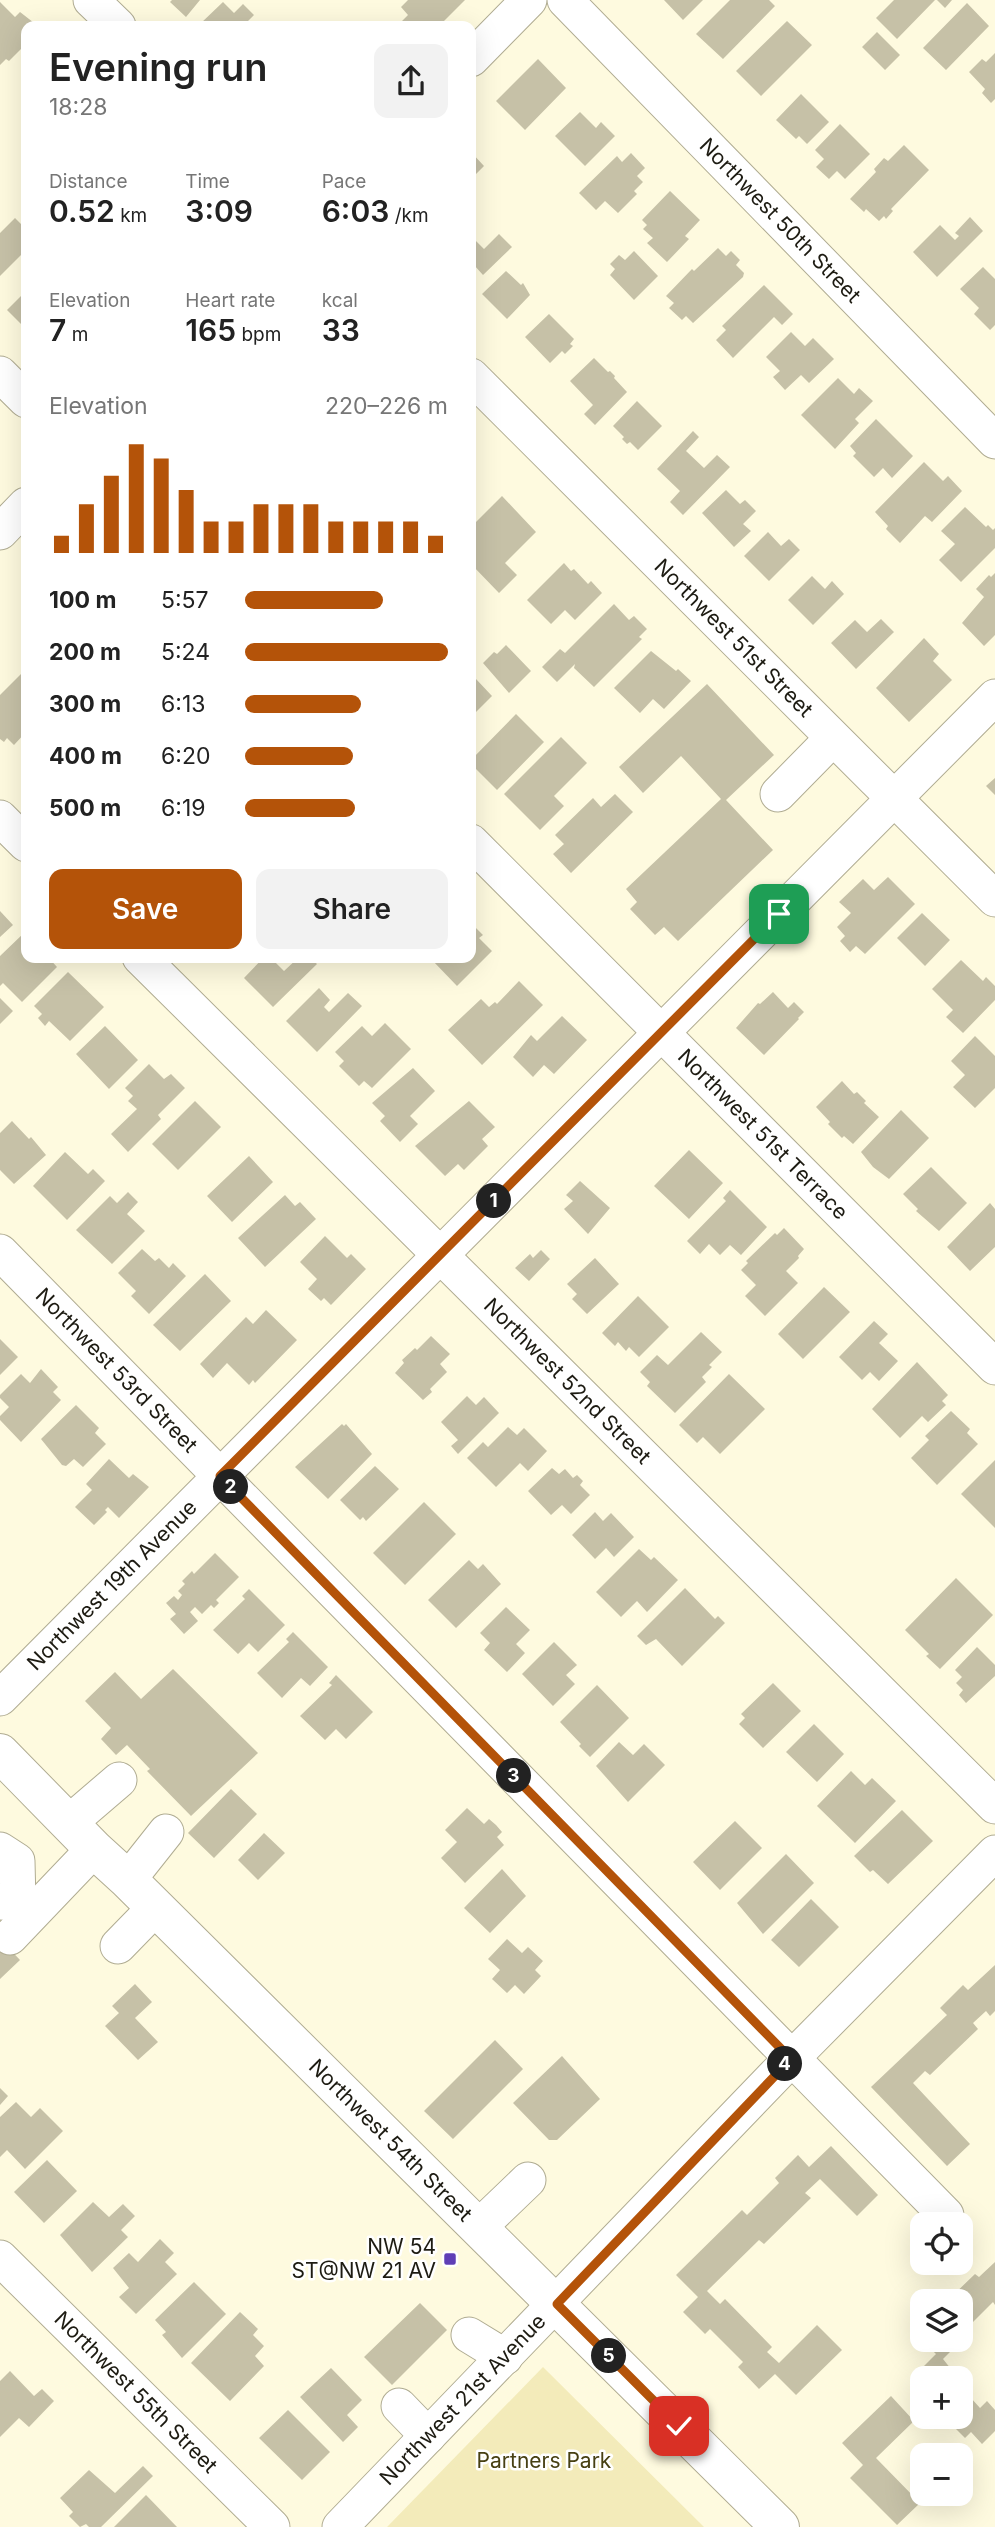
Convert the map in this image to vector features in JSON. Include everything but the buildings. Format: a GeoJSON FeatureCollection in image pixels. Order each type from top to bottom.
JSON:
{"type":"FeatureCollection","features":[{"type":"Feature","properties":{"kind":"main road","name":"Northwest 54th Street"},"geometry":{"type":"LineString","coordinates":[[0,1753],[780,2527]]}},
{"type":"Feature","properties":{"kind":"street"},"geometry":{"type":"LineString","coordinates":[[91,0],[113,21]]}},
{"type":"Feature","properties":{"kind":"street"},"geometry":{"type":"LineString","coordinates":[[476,55],[529,0]]}},
{"type":"Feature","properties":{"kind":"street","name":"Northwest 50th Street"},"geometry":{"type":"LineString","coordinates":[[565,0],[995,441]]}},
{"type":"Feature","properties":{"kind":"street"},"geometry":{"type":"LineString","coordinates":[[0,374],[21,395]]}},
{"type":"Feature","properties":{"kind":"street","name":"Northwest 51st Street"},"geometry":{"type":"LineString","coordinates":[[476,381],[995,899]]}},
{"type":"Feature","properties":{"kind":"street"},"geometry":{"type":"LineString","coordinates":[[0,532],[21,510]]}},
{"type":"Feature","properties":{"kind":"street","name":"Northwest 19th Avenue"},"geometry":{"type":"LineString","coordinates":[[0,1698],[661,1031],[827,846],[893,800],[995,696]]}},
{"type":"Feature","properties":{"kind":"street"},"geometry":{"type":"LineString","coordinates":[[778,794],[832,739]]}},
{"type":"Feature","properties":{"kind":"street"},"geometry":{"type":"LineString","coordinates":[[0,818],[21,839]]}},
{"type":"Feature","properties":{"kind":"street","name":"Northwest 51st Terrace"},"geometry":{"type":"LineString","coordinates":[[476,846],[557,906],[661,1031],[995,1367]]}},
{"type":"Feature","properties":{"kind":"street","name":"Northwest 52nd Street"},"geometry":{"type":"LineString","coordinates":[[145,963],[995,1806]]}},
{"type":"Feature","properties":{"kind":"street","name":"Northwest 53rd Street"},"geometry":{"type":"LineString","coordinates":[[0,1252],[943,2212]]}},
{"type":"Feature","properties":{"kind":"street"},"geometry":{"type":"LineString","coordinates":[[18,1904],[82,1836],[119,1780]]}},
{"type":"Feature","properties":{"kind":"street"},"geometry":{"type":"LineString","coordinates":[[128,1880],[166,1832]]}},
{"type":"Feature","properties":{"kind":"street"},"geometry":{"type":"LineString","coordinates":[[0,1850],[17,1861],[18,1904],[10,1937]]}},
{"type":"Feature","properties":{"kind":"street","name":"Northwest 21st Avenue"},"geometry":{"type":"LineString","coordinates":[[340,2527],[791,2059],[995,1853]]}},
{"type":"Feature","properties":{"kind":"street"},"geometry":{"type":"LineString","coordinates":[[118,1946],[156,1907]]}},
{"type":"Feature","properties":{"kind":"street"},"geometry":{"type":"LineString","coordinates":[[479,2227],[528,2180]]}},
{"type":"Feature","properties":{"kind":"street","name":"Northwest 55th Street"},"geometry":{"type":"LineString","coordinates":[[0,2258],[272,2527]]}},
{"type":"Feature","properties":{"kind":"street"},"geometry":{"type":"LineString","coordinates":[[469,2335],[505,2357]]}},
{"type":"Feature","properties":{"kind":"street"},"geometry":{"type":"LineString","coordinates":[[398,2406],[428,2436]]}},
{"type":"Feature","properties":{"kind":"green space","name":"Partners Park"},"geometry":{"type":"Polygon","coordinates":[[[543,2367],[704,2527],[387,2527],[543,2367]]]}},
{"type":"Feature","properties":{"kind":"place","name":"NW 54 ST@NW 21 AV"},"geometry":{"type":"Point","coordinates":[450,2259]}},
{"type":"Feature","properties":{"kind":"route"},"geometry":{"type":"LineString","coordinates":[[679,2426],[557,2304],[791,2059],[220,1476],[779,914]]}}]}
